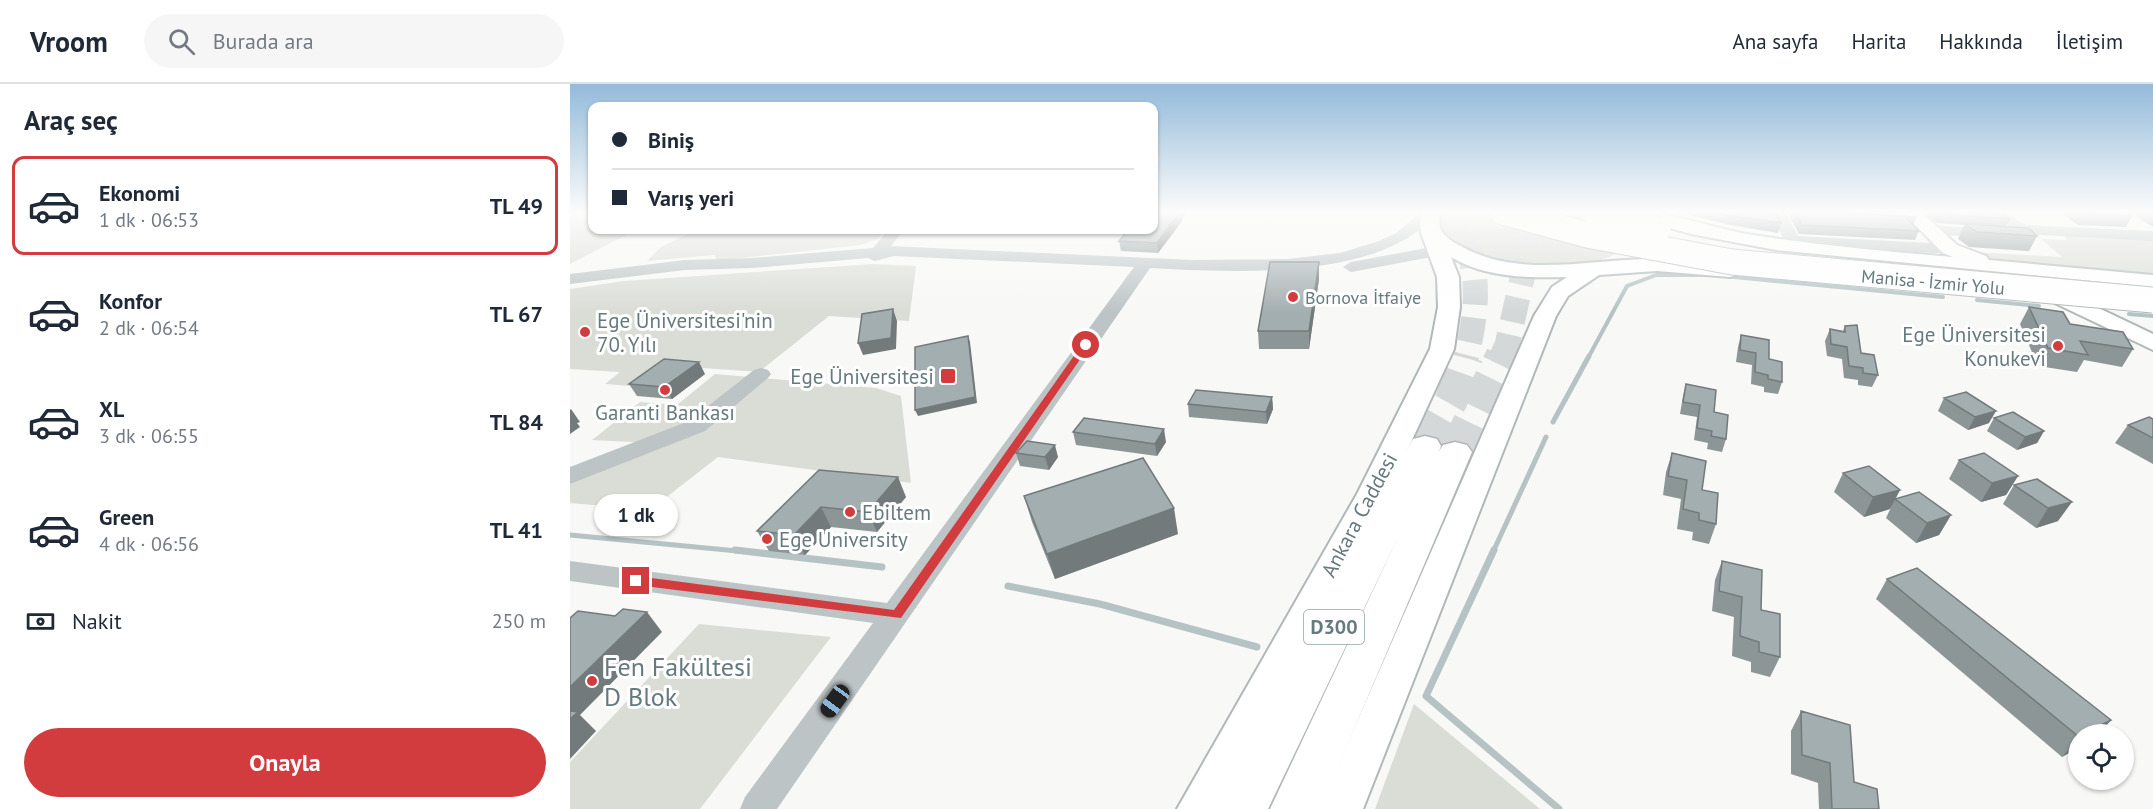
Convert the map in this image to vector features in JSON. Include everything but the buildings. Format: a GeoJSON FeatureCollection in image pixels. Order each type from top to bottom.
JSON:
{"type":"FeatureCollection","features":[{"type":"Feature","properties":{"kind":"highway","name":"Manisa - İzmir Yolu"},"geometry":{"type":"LineString","coordinates":[[1645,246],[1732,262],[2153,300]]}},
{"type":"Feature","properties":{"kind":"highway","name":"Manisa - İzmir Yolu"},"geometry":{"type":"LineString","coordinates":[[1744,246],[1816,259],[2153,290]]}},
{"type":"Feature","properties":{"kind":"highway","name":"Ankara Caddesi"},"geometry":{"type":"LineString","coordinates":[[1242,809],[1440,449],[1295,809]]}},
{"type":"Feature","properties":{"kind":"main road","name":"Ankara Caddesi"},"geometry":{"type":"LineString","coordinates":[[1199,809],[1372,494],[1442,349],[1449,307],[1448,277],[1438,246]]}},
{"type":"Feature","properties":{"kind":"main road"},"geometry":{"type":"LineString","coordinates":[[1459,246],[1487,264],[1518,270],[1551,273],[1683,266],[1796,279],[2153,309]]}},
{"type":"Feature","properties":{"kind":"main road"},"geometry":{"type":"LineString","coordinates":[[1341,809],[1545,316],[1560,292],[1593,269],[1627,257],[1638,246]]}},
{"type":"Feature","properties":{"kind":"main road"},"geometry":{"type":"LineString","coordinates":[[1801,246],[1949,256],[1996,267],[2153,281]]}},
{"type":"Feature","properties":{"kind":"main road"},"geometry":{"type":"LineString","coordinates":[[1939,246],[1949,256]]}},
{"type":"Feature","properties":{"kind":"main road"},"geometry":{"type":"LineString","coordinates":[[1996,267],[2153,350]]}},
{"type":"Feature","properties":{"kind":"main road"},"geometry":{"type":"LineString","coordinates":[[2064,302],[2153,344]]}},
{"type":"Feature","properties":{"kind":"street"},"geometry":{"type":"LineString","coordinates":[[570,285],[661,272],[758,268],[878,254],[884,246]]}},
{"type":"Feature","properties":{"kind":"street"},"geometry":{"type":"LineString","coordinates":[[1141,267],[1288,264],[1342,258],[1375,246]]}},
{"type":"Feature","properties":{"kind":"street"},"geometry":{"type":"LineString","coordinates":[[570,279],[685,265],[752,263],[878,254],[1141,267],[1224,275],[1316,272],[1426,253],[1428,246]]}},
{"type":"Feature","properties":{"kind":"street"},"geometry":{"type":"LineString","coordinates":[[1849,246],[1949,256]]}},
{"type":"Feature","properties":{"kind":"street"},"geometry":{"type":"LineString","coordinates":[[757,809],[897,615],[1141,267]]}},
{"type":"Feature","properties":{"kind":"street"},"geometry":{"type":"LineString","coordinates":[[570,476],[697,426],[761,374]]}},
{"type":"Feature","properties":{"kind":"street"},"geometry":{"type":"LineString","coordinates":[[570,571],[747,597],[897,615]]}},
{"type":"Feature","properties":{"kind":"shaded area"},"geometry":{"type":"Polygon","coordinates":[[[570,246],[605,246],[570,264],[570,246]]]}},
{"type":"Feature","properties":{"kind":"shaded area"},"geometry":{"type":"Polygon","coordinates":[[[853,246],[723,260],[716,259],[715,255],[647,261],[661,247],[853,246]]]}},
{"type":"Feature","properties":{"kind":"shaded area"},"geometry":{"type":"Polygon","coordinates":[[[1465,246],[1626,246],[1613,255],[1594,262],[1546,267],[1494,259],[1465,246]]]}},
{"type":"Feature","properties":{"kind":"shaded area"},"geometry":{"type":"Polygon","coordinates":[[[2049,246],[2153,246],[2153,280],[1992,264],[1972,252],[2062,257],[2049,246]]]}},
{"type":"Feature","properties":{"kind":"shaded area"},"geometry":{"type":"Polygon","coordinates":[[[873,264],[916,266],[909,321],[829,316],[759,372],[661,365],[631,386],[605,384],[620,372],[570,369],[570,289],[624,281],[873,264]]]}},
{"type":"Feature","properties":{"kind":"shaded area"},"geometry":{"type":"Polygon","coordinates":[[[715,374],[876,388],[901,396],[911,483],[718,457],[650,510],[570,503],[570,482],[651,443],[592,440],[640,402],[677,405],[715,374]]]}},
{"type":"Feature","properties":{"kind":"shaded area"},"geometry":{"type":"Polygon","coordinates":[[[699,624],[831,637],[700,809],[570,809],[570,762],[699,624]]]}},
{"type":"Feature","properties":{"kind":"shaded area"},"geometry":{"type":"Polygon","coordinates":[[[1414,704],[1540,809],[1375,809],[1414,704]]]}},
{"type":"Feature","properties":{"kind":"waterway"},"geometry":{"type":"LineString","coordinates":[[1588,358],[1627,286],[1656,275],[1705,275]]}},
{"type":"Feature","properties":{"kind":"waterway"},"geometry":{"type":"LineString","coordinates":[[1724,276],[1943,297]]}},
{"type":"Feature","properties":{"kind":"waterway"},"geometry":{"type":"LineString","coordinates":[[1977,300],[2039,306]]}},
{"type":"Feature","properties":{"kind":"waterway"},"geometry":{"type":"LineString","coordinates":[[2129,314],[2153,316]]}},
{"type":"Feature","properties":{"kind":"waterway"},"geometry":{"type":"LineString","coordinates":[[1553,422],[1589,356]]}},
{"type":"Feature","properties":{"kind":"waterway"},"geometry":{"type":"LineString","coordinates":[[1493,552],[1546,437]]}},
{"type":"Feature","properties":{"kind":"waterway"},"geometry":{"type":"LineString","coordinates":[[570,535],[748,552]]}},
{"type":"Feature","properties":{"kind":"waterway"},"geometry":{"type":"LineString","coordinates":[[735,550],[882,567]]}},
{"type":"Feature","properties":{"kind":"waterway"},"geometry":{"type":"LineString","coordinates":[[1494,550],[1426,696],[1559,809]]}},
{"type":"Feature","properties":{"kind":"waterway"},"geometry":{"type":"LineString","coordinates":[[1008,586],[1100,604],[1257,647]]}},
{"type":"Feature","properties":{"kind":"tunnel"},"geometry":{"type":"LineString","coordinates":[[1466,246],[1475,281],[1475,300],[1474,319],[1466,358]]}},
{"type":"Feature","properties":{"kind":"tunnel"},"geometry":{"type":"LineString","coordinates":[[1501,358],[1507,345],[1527,257],[1526,246]]}},
{"type":"Feature","properties":{"kind":"tunnel"},"geometry":{"type":"LineString","coordinates":[[1425,446],[1451,401],[1467,356]]}},
{"type":"Feature","properties":{"kind":"tunnel"},"geometry":{"type":"LineString","coordinates":[[1455,452],[1502,356]]}},
{"type":"Feature","properties":{"kind":"place","name":"Bornova İtfaiye"},"geometry":{"type":"Point","coordinates":[1293,297]}},
{"type":"Feature","properties":{"kind":"place","name":"Ege Üniversitesi'nin 70. Yılı"},"geometry":{"type":"Point","coordinates":[585,332]}},
{"type":"Feature","properties":{"kind":"place","name":"Ege Üniversitesi Konukevi"},"geometry":{"type":"Point","coordinates":[2058,346]}},
{"type":"Feature","properties":{"kind":"place","name":"Ege Üniversitesi"},"geometry":{"type":"Point","coordinates":[948,376]}},
{"type":"Feature","properties":{"kind":"place","name":"Garanti Bankası"},"geometry":{"type":"Point","coordinates":[665,390]}},
{"type":"Feature","properties":{"kind":"place","name":"Ebiltem"},"geometry":{"type":"Point","coordinates":[850,512]}},
{"type":"Feature","properties":{"kind":"place","name":"Ege University"},"geometry":{"type":"Point","coordinates":[767,539]}},
{"type":"Feature","properties":{"kind":"place","name":"Fen Fakültesi D Blok"},"geometry":{"type":"Point","coordinates":[592,681]}},
{"type":"Feature","properties":{"kind":"route"},"geometry":{"type":"LineString","coordinates":[[636,581],[897,615],[1086,345]]}}]}
